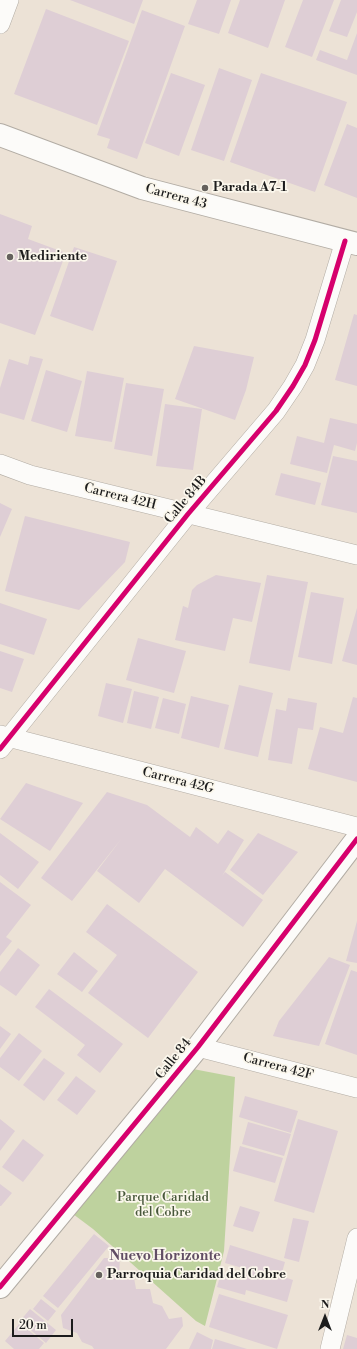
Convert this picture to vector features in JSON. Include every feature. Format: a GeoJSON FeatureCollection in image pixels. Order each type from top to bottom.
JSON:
{"type":"FeatureCollection","features":[{"type":"Feature","properties":{"kind":"street"},"geometry":{"type":"LineString","coordinates":[[0,24],[9,0]]}},
{"type":"Feature","properties":{"kind":"street","name":"Carrera 43"},"geometry":{"type":"LineString","coordinates":[[0,135],[142,188],[351,243]]}},
{"type":"Feature","properties":{"kind":"street","name":"Calle 84B"},"geometry":{"type":"LineString","coordinates":[[3,741],[188,514],[276,411],[294,386],[305,365],[315,340],[351,243]]}},
{"type":"Feature","properties":{"kind":"street","name":"Carrera 42H"},"geometry":{"type":"LineString","coordinates":[[0,464],[30,475],[357,555]]}},
{"type":"Feature","properties":{"kind":"street","name":"Carrera 42G"},"geometry":{"type":"LineString","coordinates":[[3,741],[357,827]]}},
{"type":"Feature","properties":{"kind":"street","name":"Calle 84"},"geometry":{"type":"LineString","coordinates":[[0,1287],[198,1046],[357,839]]}},
{"type":"Feature","properties":{"kind":"street","name":"Carrera 42F"},"geometry":{"type":"LineString","coordinates":[[198,1046],[357,1088]]}},
{"type":"Feature","properties":{"kind":"street"},"geometry":{"type":"LineString","coordinates":[[330,1349],[357,1238]]}},
{"type":"Feature","properties":{"kind":"green space","name":"Parque Caridad del Cobre"},"geometry":{"type":"Polygon","coordinates":[[[193,1069],[235,1077],[224,1251],[205,1326],[196,1321],[93,1229],[73,1214],[193,1069]]]}},
{"type":"Feature","properties":{"kind":"building"},"geometry":{"type":"Polygon","coordinates":[[[70,0],[143,0],[134,24],[70,0]]]}},
{"type":"Feature","properties":{"kind":"building"},"geometry":{"type":"Polygon","coordinates":[[[197,0],[231,0],[219,34],[188,24],[197,0]]]}},
{"type":"Feature","properties":{"kind":"building"},"geometry":{"type":"Polygon","coordinates":[[[240,0],[285,0],[268,48],[228,33],[240,0]]]}},
{"type":"Feature","properties":{"kind":"building"},"geometry":{"type":"Polygon","coordinates":[[[303,0],[334,0],[312,57],[285,47],[303,0]]]}},
{"type":"Feature","properties":{"kind":"building"},"geometry":{"type":"Polygon","coordinates":[[[341,0],[357,0],[357,12],[347,37],[329,31],[341,0]]]}},
{"type":"Feature","properties":{"kind":"building"},"geometry":{"type":"Polygon","coordinates":[[[46,9],[129,41],[97,125],[14,94],[46,9]]]}},
{"type":"Feature","properties":{"kind":"building"},"geometry":{"type":"Polygon","coordinates":[[[142,10],[185,26],[137,159],[107,148],[110,139],[97,135],[142,10]]]}},
{"type":"Feature","properties":{"kind":"building"},"geometry":{"type":"Polygon","coordinates":[[[357,33],[357,75],[316,60],[320,50],[347,60],[357,33]]]}},
{"type":"Feature","properties":{"kind":"building"},"geometry":{"type":"Polygon","coordinates":[[[219,68],[252,80],[224,161],[191,150],[219,68]]]}},
{"type":"Feature","properties":{"kind":"building"},"geometry":{"type":"Polygon","coordinates":[[[171,73],[205,85],[179,156],[145,143],[171,73]]]}},
{"type":"Feature","properties":{"kind":"building"},"geometry":{"type":"Polygon","coordinates":[[[261,73],[347,102],[315,192],[230,162],[261,73]]]}},
{"type":"Feature","properties":{"kind":"building"},"geometry":{"type":"Polygon","coordinates":[[[347,124],[357,128],[357,198],[324,185],[347,124]]]}},
{"type":"Feature","properties":{"kind":"building"},"geometry":{"type":"Polygon","coordinates":[[[0,214],[32,226],[28,239],[66,253],[35,335],[0,323],[0,214]]]}},
{"type":"Feature","properties":{"kind":"building"},"geometry":{"type":"Polygon","coordinates":[[[74,247],[117,261],[93,331],[50,316],[74,247]]]}},
{"type":"Feature","properties":{"kind":"building"},"geometry":{"type":"Polygon","coordinates":[[[354,314],[357,315],[357,386],[335,380],[354,314]]]}},
{"type":"Feature","properties":{"kind":"building"},"geometry":{"type":"Polygon","coordinates":[[[194,346],[254,357],[246,390],[235,420],[175,399],[194,346]]]}},
{"type":"Feature","properties":{"kind":"building"},"geometry":{"type":"Polygon","coordinates":[[[30,356],[43,359],[24,420],[0,413],[0,388],[9,359],[28,365],[30,356]]]}},
{"type":"Feature","properties":{"kind":"building"},"geometry":{"type":"Polygon","coordinates":[[[46,370],[82,381],[67,432],[31,421],[46,370]]]}},
{"type":"Feature","properties":{"kind":"building"},"geometry":{"type":"Polygon","coordinates":[[[87,371],[124,378],[112,442],[75,436],[87,371]]]}},
{"type":"Feature","properties":{"kind":"building"},"geometry":{"type":"Polygon","coordinates":[[[126,383],[164,389],[152,456],[114,449],[126,383]]]}},
{"type":"Feature","properties":{"kind":"building"},"geometry":{"type":"Polygon","coordinates":[[[165,404],[202,409],[193,470],[156,466],[165,404]]]}},
{"type":"Feature","properties":{"kind":"building"},"geometry":{"type":"Polygon","coordinates":[[[330,418],[357,424],[357,443],[355,451],[334,445],[327,473],[290,464],[297,436],[324,443],[330,418]]]}},
{"type":"Feature","properties":{"kind":"building"},"geometry":{"type":"Polygon","coordinates":[[[333,456],[357,461],[357,513],[321,505],[333,456]]]}},
{"type":"Feature","properties":{"kind":"building"},"geometry":{"type":"Polygon","coordinates":[[[281,473],[321,483],[315,505],[275,495],[281,473]]]}},
{"type":"Feature","properties":{"kind":"building"},"geometry":{"type":"Polygon","coordinates":[[[0,503],[12,509],[0,537],[0,503]]]}},
{"type":"Feature","properties":{"kind":"building"},"geometry":{"type":"Polygon","coordinates":[[[25,516],[130,542],[125,562],[79,610],[5,591],[25,516]]]}},
{"type":"Feature","properties":{"kind":"building"},"geometry":{"type":"Polygon","coordinates":[[[216,575],[261,583],[252,622],[233,618],[225,651],[175,640],[183,606],[188,608],[192,590],[197,585],[216,575]]]}},
{"type":"Feature","properties":{"kind":"building"},"geometry":{"type":"Polygon","coordinates":[[[267,575],[308,582],[290,671],[249,663],[267,575]]]}},
{"type":"Feature","properties":{"kind":"building"},"geometry":{"type":"Polygon","coordinates":[[[311,592],[344,598],[332,664],[298,657],[311,592]]]}},
{"type":"Feature","properties":{"kind":"building"},"geometry":{"type":"Polygon","coordinates":[[[0,603],[47,619],[34,655],[0,644],[0,603]]]}},
{"type":"Feature","properties":{"kind":"building"},"geometry":{"type":"Polygon","coordinates":[[[357,608],[357,665],[342,661],[357,608]]]}},
{"type":"Feature","properties":{"kind":"building"},"geometry":{"type":"Polygon","coordinates":[[[138,638],[186,651],[174,693],[126,680],[138,638]]]}},
{"type":"Feature","properties":{"kind":"building"},"geometry":{"type":"Polygon","coordinates":[[[0,651],[24,659],[12,692],[0,688],[0,651]]]}},
{"type":"Feature","properties":{"kind":"building"},"geometry":{"type":"Polygon","coordinates":[[[106,683],[132,689],[123,723],[98,716],[106,683]]]}},
{"type":"Feature","properties":{"kind":"building"},"geometry":{"type":"Polygon","coordinates":[[[239,685],[273,693],[258,757],[224,749],[239,685]]]}},
{"type":"Feature","properties":{"kind":"building"},"geometry":{"type":"Polygon","coordinates":[[[134,691],[159,697],[151,729],[127,723],[134,691]]]}},
{"type":"Feature","properties":{"kind":"building"},"geometry":{"type":"Polygon","coordinates":[[[191,696],[229,705],[219,748],[181,738],[191,696]]]}},
{"type":"Feature","properties":{"kind":"building"},"geometry":{"type":"Polygon","coordinates":[[[353,697],[357,698],[357,782],[308,769],[320,727],[343,733],[353,697]]]}},
{"type":"Feature","properties":{"kind":"building"},"geometry":{"type":"Polygon","coordinates":[[[163,698],[186,704],[179,734],[155,728],[163,698]]]}},
{"type":"Feature","properties":{"kind":"building"},"geometry":{"type":"Polygon","coordinates":[[[288,698],[317,703],[313,730],[298,728],[292,764],[268,760],[276,709],[286,711],[288,698]]]}},
{"type":"Feature","properties":{"kind":"building"},"geometry":{"type":"Polygon","coordinates":[[[26,783],[83,803],[50,851],[0,819],[26,783]]]}},
{"type":"Feature","properties":{"kind":"building"},"geometry":{"type":"Polygon","coordinates":[[[107,792],[147,805],[190,837],[196,827],[218,844],[228,830],[244,840],[222,876],[225,872],[263,900],[243,927],[165,869],[139,903],[97,871],[122,838],[72,901],[41,878],[107,792]]]}},
{"type":"Feature","properties":{"kind":"building"},"geometry":{"type":"Polygon","coordinates":[[[0,833],[39,862],[18,889],[0,875],[0,833]]]}},
{"type":"Feature","properties":{"kind":"building"},"geometry":{"type":"Polygon","coordinates":[[[258,833],[298,852],[263,895],[230,870],[258,833]]]}},
{"type":"Feature","properties":{"kind":"building"},"geometry":{"type":"Polygon","coordinates":[[[0,882],[31,905],[6,937],[12,941],[0,956],[0,882]]]}},
{"type":"Feature","properties":{"kind":"building"},"geometry":{"type":"Polygon","coordinates":[[[107,904],[198,972],[148,1038],[88,993],[117,955],[86,932],[107,904]]]}},
{"type":"Feature","properties":{"kind":"building"},"geometry":{"type":"Polygon","coordinates":[[[357,921],[357,963],[346,961],[357,921]]]}},
{"type":"Feature","properties":{"kind":"building"},"geometry":{"type":"Polygon","coordinates":[[[18,948],[40,965],[16,996],[0,985],[0,972],[18,948]]]}},
{"type":"Feature","properties":{"kind":"building"},"geometry":{"type":"Polygon","coordinates":[[[74,952],[98,971],[82,992],[57,974],[74,952]]]}},
{"type":"Feature","properties":{"kind":"building"},"geometry":{"type":"Polygon","coordinates":[[[329,957],[350,965],[319,1046],[273,1036],[279,1021],[329,957]]]}},
{"type":"Feature","properties":{"kind":"building"},"geometry":{"type":"Polygon","coordinates":[[[351,970],[357,972],[357,1055],[325,1044],[351,970]]]}},
{"type":"Feature","properties":{"kind":"building"},"geometry":{"type":"Polygon","coordinates":[[[49,989],[123,1044],[100,1073],[77,1055],[85,1045],[35,1007],[49,989]]]}},
{"type":"Feature","properties":{"kind":"building"},"geometry":{"type":"Polygon","coordinates":[[[0,1026],[11,1034],[0,1049],[0,1026]]]}},
{"type":"Feature","properties":{"kind":"building"},"geometry":{"type":"Polygon","coordinates":[[[19,1033],[42,1051],[19,1081],[0,1067],[0,1058],[19,1033]]]}},
{"type":"Feature","properties":{"kind":"building"},"geometry":{"type":"Polygon","coordinates":[[[44,1058],[65,1073],[44,1101],[23,1085],[44,1058]]]}},
{"type":"Feature","properties":{"kind":"building"},"geometry":{"type":"Polygon","coordinates":[[[76,1076],[96,1091],[77,1115],[57,1100],[76,1076]]]}},
{"type":"Feature","properties":{"kind":"building"},"geometry":{"type":"Polygon","coordinates":[[[245,1096],[298,1111],[291,1133],[239,1117],[245,1096]]]}},
{"type":"Feature","properties":{"kind":"building"},"geometry":{"type":"Polygon","coordinates":[[[0,1119],[15,1131],[0,1151],[0,1119]]]}},
{"type":"Feature","properties":{"kind":"building"},"geometry":{"type":"Polygon","coordinates":[[[298,1119],[338,1131],[314,1213],[274,1201],[298,1119]]]}},
{"type":"Feature","properties":{"kind":"building"},"geometry":{"type":"Polygon","coordinates":[[[248,1122],[291,1134],[284,1156],[242,1144],[248,1122]]]}},
{"type":"Feature","properties":{"kind":"building"},"geometry":{"type":"Polygon","coordinates":[[[23,1139],[44,1155],[23,1182],[2,1167],[23,1139]]]}},
{"type":"Feature","properties":{"kind":"building"},"geometry":{"type":"Polygon","coordinates":[[[240,1146],[283,1158],[275,1183],[233,1171],[240,1146]]]}},
{"type":"Feature","properties":{"kind":"building"},"geometry":{"type":"Polygon","coordinates":[[[0,1184],[12,1193],[1,1206],[0,1206],[0,1184]]]}},
{"type":"Feature","properties":{"kind":"building"},"geometry":{"type":"Polygon","coordinates":[[[240,1206],[260,1212],[253,1232],[233,1226],[240,1206]]]}},
{"type":"Feature","properties":{"kind":"building"},"geometry":{"type":"Polygon","coordinates":[[[293,1218],[309,1221],[299,1262],[284,1258],[293,1218]]]}},
{"type":"Feature","properties":{"kind":"building"},"geometry":{"type":"Polygon","coordinates":[[[94,1234],[109,1246],[58,1308],[43,1296],[94,1234]]]}},
{"type":"Feature","properties":{"kind":"building"},"geometry":{"type":"Polygon","coordinates":[[[230,1245],[285,1262],[281,1276],[293,1280],[287,1302],[246,1290],[245,1295],[217,1287],[221,1273],[242,1280],[246,1269],[225,1263],[230,1245]]]}},
{"type":"Feature","properties":{"kind":"building"},"geometry":{"type":"Polygon","coordinates":[[[104,1258],[120,1258],[119,1275],[133,1272],[136,1289],[150,1289],[153,1303],[162,1306],[169,1319],[182,1317],[183,1326],[166,1349],[94,1349],[92,1346],[82,1342],[77,1333],[63,1328],[61,1315],[104,1258]]]}},
{"type":"Feature","properties":{"kind":"building"},"geometry":{"type":"Polygon","coordinates":[[[219,1294],[288,1315],[277,1349],[209,1327],[219,1294]]]}},
{"type":"Feature","properties":{"kind":"building"},"geometry":{"type":"Polygon","coordinates":[[[41,1299],[56,1311],[48,1321],[33,1309],[41,1299]]]}},
{"type":"Feature","properties":{"kind":"building"},"geometry":{"type":"Polygon","coordinates":[[[30,1309],[56,1330],[46,1343],[20,1321],[30,1309]]]}},
{"type":"Feature","properties":{"kind":"building"},"geometry":{"type":"Polygon","coordinates":[[[20,1323],[44,1343],[39,1349],[14,1349],[5,1341],[20,1323]]]}},
{"type":"Feature","properties":{"kind":"building"},"geometry":{"type":"Polygon","coordinates":[[[197,1332],[213,1340],[211,1349],[189,1349],[197,1332]]]}},
{"type":"Feature","properties":{"kind":"building"},"geometry":{"type":"Polygon","coordinates":[[[347,1335],[357,1338],[357,1349],[343,1349],[347,1335]]]}},
{"type":"Feature","properties":{"kind":"building"},"geometry":{"type":"Polygon","coordinates":[[[215,1339],[247,1349],[212,1349],[215,1339]]]}},
{"type":"Feature","properties":{"kind":"cycle path"},"geometry":{"type":"LineString","coordinates":[[0,749],[188,514],[276,411],[293,386],[305,365],[315,340],[345,241]]}},
{"type":"Feature","properties":{"kind":"cycle path"},"geometry":{"type":"LineString","coordinates":[[0,1287],[198,1047],[357,839]]}},
{"type":"Feature","properties":{"kind":"place","name":"Parada A7-1"},"geometry":{"type":"Point","coordinates":[205,188]}},
{"type":"Feature","properties":{"kind":"place","name":"Mediriente"},"geometry":{"type":"Point","coordinates":[10,257]}},
{"type":"Feature","properties":{"kind":"place","name":"Parroquia Caridad del Cobre"},"geometry":{"type":"Point","coordinates":[99,1275]}},
{"type":"Feature","properties":{"kind":"district","name":"Nuevo Horizonte"},"geometry":{"type":"Point","coordinates":[165,1257]}}]}
